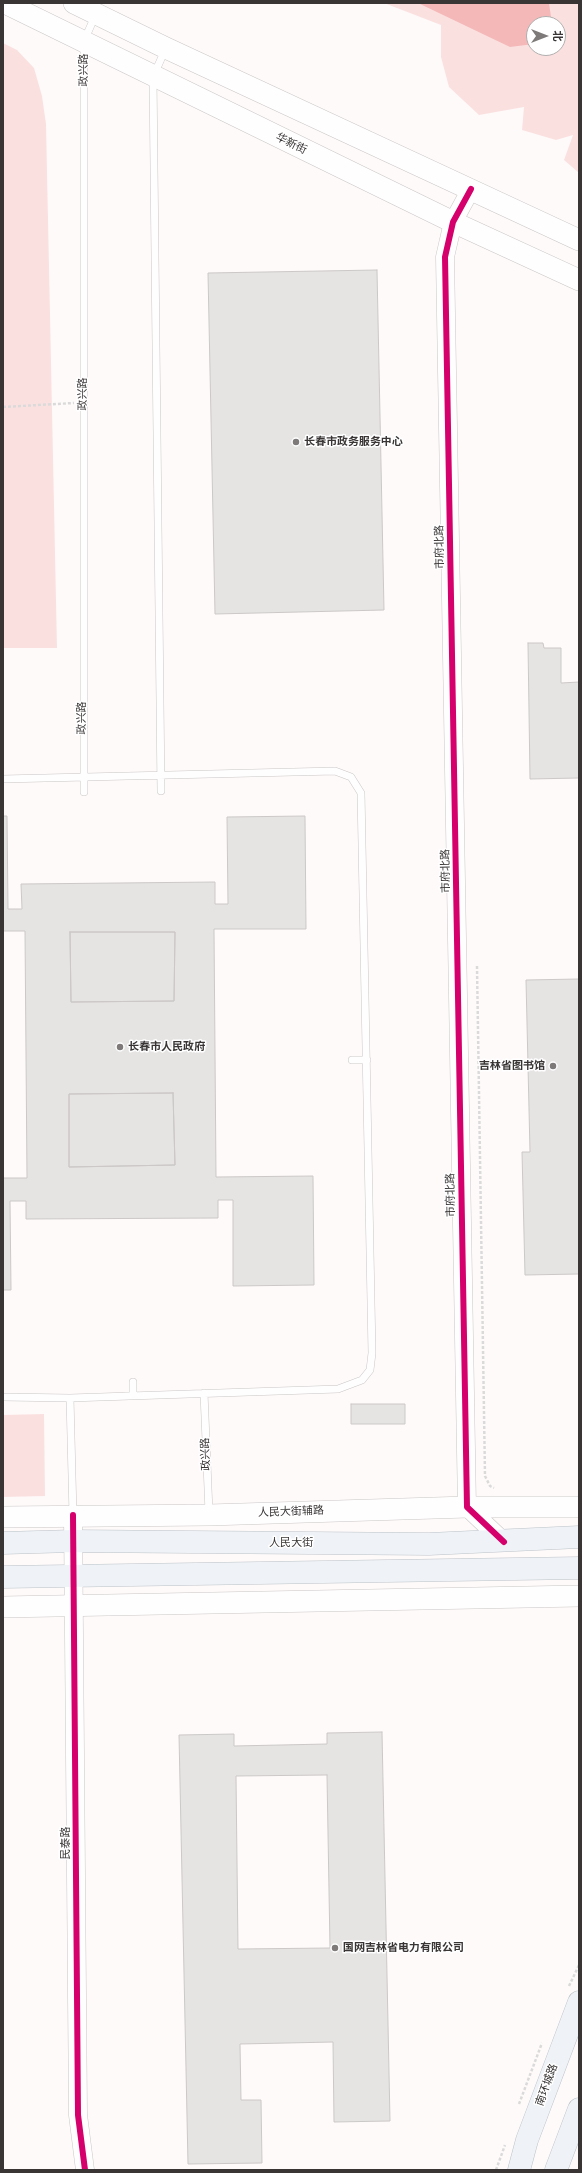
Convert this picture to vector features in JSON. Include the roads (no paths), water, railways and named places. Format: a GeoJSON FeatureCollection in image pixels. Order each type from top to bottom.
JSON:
{"type":"FeatureCollection","features":[{"type":"Feature","properties":{"kind":"main road","name":"华新街"},"geometry":{"type":"LineString","coordinates":[[5,3],[84,41],[153,77],[453,222],[579,280]]}},
{"type":"Feature","properties":{"kind":"main road"},"geometry":{"type":"LineString","coordinates":[[74,3],[166,48],[579,240]]}},
{"type":"Feature","properties":{"kind":"main road","name":"人民大街辅路"},"geometry":{"type":"LineString","coordinates":[[3,1517],[72,1515],[209,1515],[467,1507],[579,1507]]}},
{"type":"Feature","properties":{"kind":"main road","name":"人民大街"},"geometry":{"type":"LineString","coordinates":[[3,1543],[73,1541],[429,1544],[504,1542],[579,1537]]}},
{"type":"Feature","properties":{"kind":"main road"},"geometry":{"type":"LineString","coordinates":[[3,1577],[579,1568]]}},
{"type":"Feature","properties":{"kind":"main road"},"geometry":{"type":"LineString","coordinates":[[3,1607],[75,1607],[579,1596]]}},
{"type":"Feature","properties":{"kind":"main road","name":"南环城路"},"geometry":{"type":"LineString","coordinates":[[519,2170],[527,2140],[579,2002]]}},
{"type":"Feature","properties":{"kind":"main road"},"geometry":{"type":"LineString","coordinates":[[556,2170],[579,2109]]}},
{"type":"Feature","properties":{"kind":"street","name":"市府北路"},"geometry":{"type":"LineString","coordinates":[[467,1507],[445,256],[453,222],[471,189]]}},
{"type":"Feature","properties":{"kind":"street"},"geometry":{"type":"LineString","coordinates":[[467,1507],[504,1542]]}},
{"type":"Feature","properties":{"kind":"street","name":"民泰路"},"geometry":{"type":"LineString","coordinates":[[72,1515],[75,1607],[78,2115],[85,2170]]}},
{"type":"Feature","properties":{"kind":"lane","name":"政兴路"},"geometry":{"type":"LineString","coordinates":[[84,792],[82,776],[82,402],[84,41],[96,14]]}},
{"type":"Feature","properties":{"kind":"lane"},"geometry":{"type":"LineString","coordinates":[[161,791],[153,77],[166,48]]}},
{"type":"Feature","properties":{"kind":"lane"},"geometry":{"type":"LineString","coordinates":[[3,779],[335,771],[351,777],[361,793],[372,1353],[370,1370],[362,1380],[338,1389],[70,1398],[3,1397]]}},
{"type":"Feature","properties":{"kind":"lane"},"geometry":{"type":"LineString","coordinates":[[352,1060],[367,1060]]}},
{"type":"Feature","properties":{"kind":"lane"},"geometry":{"type":"LineString","coordinates":[[134,1382],[134,1396]]}},
{"type":"Feature","properties":{"kind":"lane","name":"政兴路"},"geometry":{"type":"LineString","coordinates":[[204,1393],[209,1515]]}},
{"type":"Feature","properties":{"kind":"lane"},"geometry":{"type":"LineString","coordinates":[[70,1398],[72,1515]]}},
{"type":"Feature","properties":{"kind":"place","name":"长春市政务服务中心"},"geometry":{"type":"Point","coordinates":[296,442]}},
{"type":"Feature","properties":{"kind":"place","name":"长春市人民政府"},"geometry":{"type":"Point","coordinates":[120,1047]}},
{"type":"Feature","properties":{"kind":"place","name":"吉林省图书馆"},"geometry":{"type":"Point","coordinates":[553,1066]}},
{"type":"Feature","properties":{"kind":"place","name":"国网吉林省电力有限公司"},"geometry":{"type":"Point","coordinates":[335,1948]}}]}
